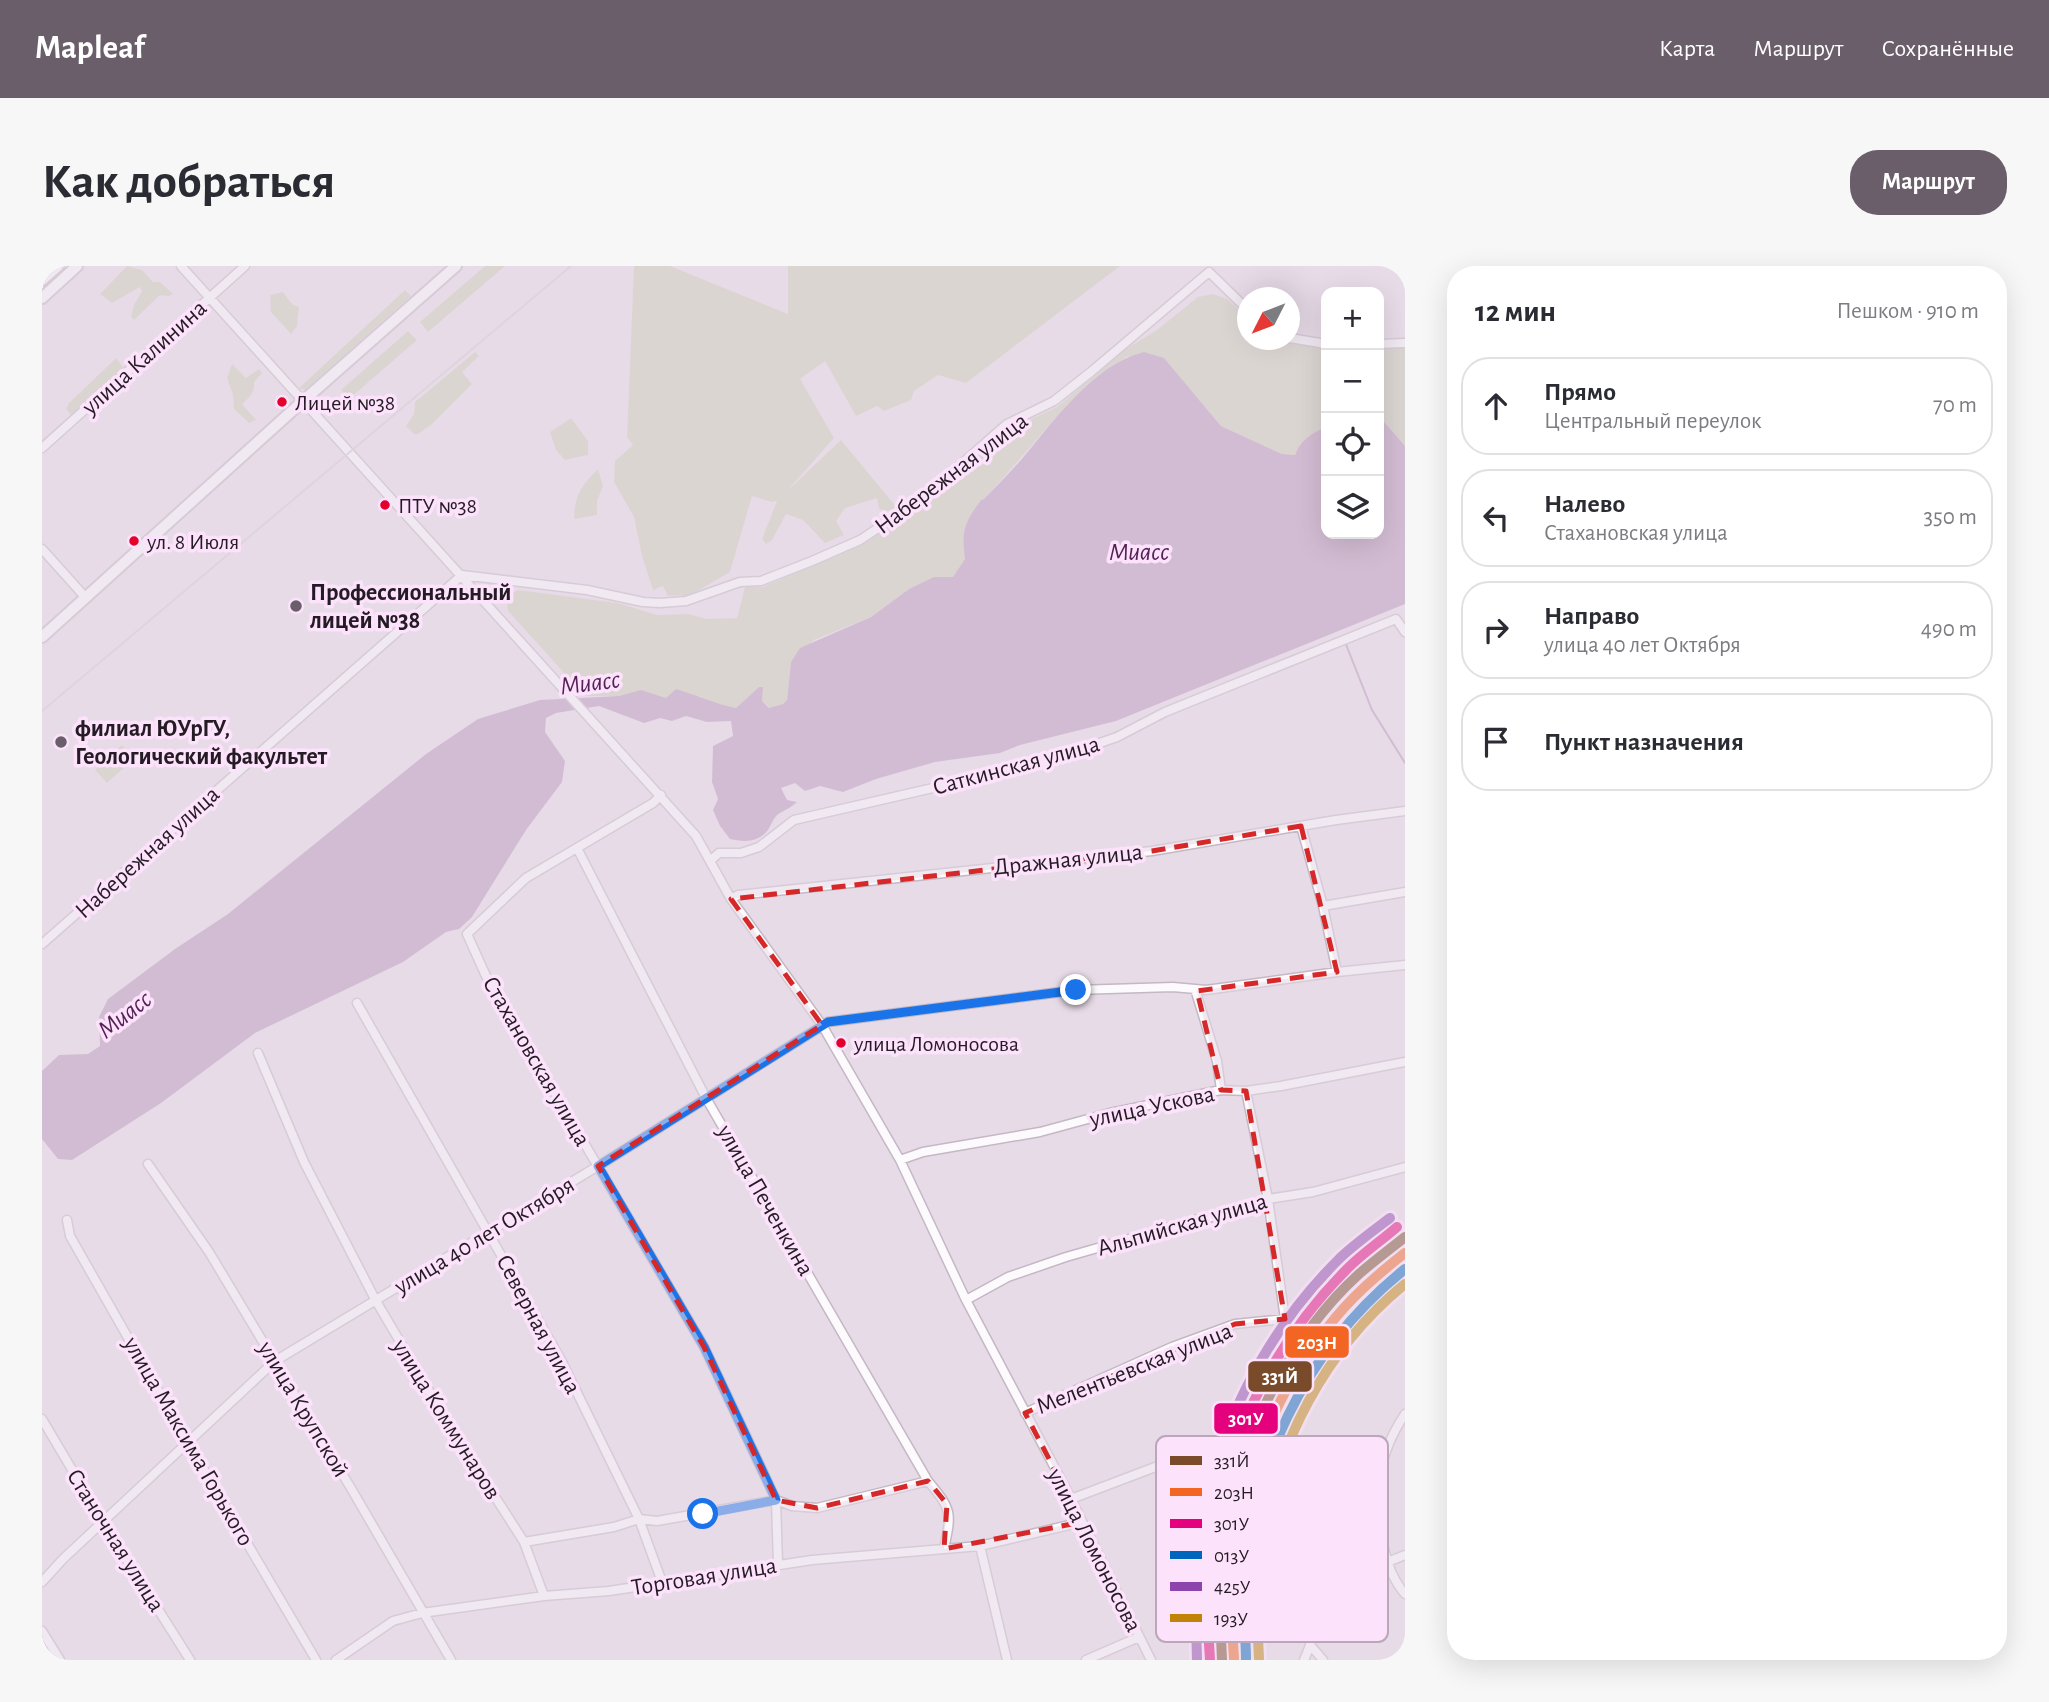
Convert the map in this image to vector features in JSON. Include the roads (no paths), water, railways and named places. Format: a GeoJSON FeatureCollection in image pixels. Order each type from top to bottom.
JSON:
{"type":"FeatureCollection","features":[{"type":"Feature","properties":{"kind":"main road"},"geometry":{"type":"LineString","coordinates":[[42,280],[58,266]]}},
{"type":"Feature","properties":{"kind":"main road"},"geometry":{"type":"LineString","coordinates":[[42,298],[77,266]]}},
{"type":"Feature","properties":{"kind":"main road"},"geometry":{"type":"LineString","coordinates":[[42,638],[456,266]]}},
{"type":"Feature","properties":{"kind":"street","name":"улица Ломоносова"},"geometry":{"type":"LineString","coordinates":[[181,266],[696,836],[731,898],[822,1026],[900,1160],[966,1300],[1071,1499],[1151,1660]]}},
{"type":"Feature","properties":{"kind":"street","name":"улица Калинина"},"geometry":{"type":"LineString","coordinates":[[42,448],[245,266]]}},
{"type":"Feature","properties":{"kind":"street","name":"Набережная улица"},"geometry":{"type":"LineString","coordinates":[[42,944],[462,575],[587,590],[660,603],[686,601],[740,582],[761,581],[860,540],[919,501],[1007,424],[1054,401],[1209,272],[1237,299]]}},
{"type":"Feature","properties":{"kind":"street"},"geometry":{"type":"LineString","coordinates":[[1300,340],[1321,343]]}},
{"type":"Feature","properties":{"kind":"street"},"geometry":{"type":"LineString","coordinates":[[1384,344],[1405,343]]}},
{"type":"Feature","properties":{"kind":"street"},"geometry":{"type":"LineString","coordinates":[[42,550],[86,598]]}},
{"type":"Feature","properties":{"kind":"street","name":"Саткинская улица"},"geometry":{"type":"LineString","coordinates":[[711,860],[719,853],[741,853],[759,847],[794,820],[1046,762],[1117,737],[1164,712],[1396,619],[1405,632]]}},
{"type":"Feature","properties":{"kind":"street"},"geometry":{"type":"LineString","coordinates":[[577,848],[662,796]]}},
{"type":"Feature","properties":{"kind":"street","name":"Дражная улица"},"geometry":{"type":"LineString","coordinates":[[731,898],[738,895],[1152,851],[1405,811]]}},
{"type":"Feature","properties":{"kind":"street"},"geometry":{"type":"LineString","coordinates":[[1301,826],[1337,971]]}},
{"type":"Feature","properties":{"kind":"street","name":"Стахановская улица"},"geometry":{"type":"LineString","coordinates":[[577,848],[526,878],[467,933],[486,976],[704,1347],[776,1500],[778,1564]]}},
{"type":"Feature","properties":{"kind":"street","name":"улица Печенкина"},"geometry":{"type":"LineString","coordinates":[[577,848],[706,1098],[928,1481],[947,1504],[949,1523],[944,1549]]}},
{"type":"Feature","properties":{"kind":"street"},"geometry":{"type":"LineString","coordinates":[[1323,906],[1405,891]]}},
{"type":"Feature","properties":{"kind":"street","name":"улица 40 лет Октября"},"geometry":{"type":"LineString","coordinates":[[42,1582],[63,1559],[275,1361],[830,1022],[1076,990],[1173,987],[1206,990],[1337,971],[1405,965]]}},
{"type":"Feature","properties":{"kind":"street"},"geometry":{"type":"LineString","coordinates":[[1195,989],[1217,1061],[1221,1090]]}},
{"type":"Feature","properties":{"kind":"street","name":"Северная улица"},"geometry":{"type":"LineString","coordinates":[[357,1003],[561,1360],[639,1519],[662,1582]]}},
{"type":"Feature","properties":{"kind":"street","name":"улица Коммунаров"},"geometry":{"type":"LineString","coordinates":[[258,1053],[304,1162],[376,1301],[451,1428],[524,1542],[544,1596]]}},
{"type":"Feature","properties":{"kind":"street","name":"улица Ускова"},"geometry":{"type":"LineString","coordinates":[[900,1160],[923,1152],[1040,1132],[1221,1090],[1246,1091],[1405,1062]]}},
{"type":"Feature","properties":{"kind":"street"},"geometry":{"type":"LineString","coordinates":[[1246,1091],[1268,1199]]}},
{"type":"Feature","properties":{"kind":"street","name":"улица Крупской"},"geometry":{"type":"LineString","coordinates":[[148,1164],[209,1252],[451,1660]]}},
{"type":"Feature","properties":{"kind":"street","name":"Альпийская улица"},"geometry":{"type":"LineString","coordinates":[[966,1300],[1008,1277],[1066,1257],[1195,1220],[1249,1210],[1268,1199],[1313,1192],[1405,1167]]}},
{"type":"Feature","properties":{"kind":"street","name":"Мелентьевская улица"},"geometry":{"type":"LineString","coordinates":[[1025,1413],[1172,1347],[1235,1324],[1285,1319],[1268,1199]]}},
{"type":"Feature","properties":{"kind":"street","name":"улица Максима Горького"},"geometry":{"type":"LineString","coordinates":[[67,1220],[70,1236],[316,1660]]}},
{"type":"Feature","properties":{"kind":"street"},"geometry":{"type":"LineString","coordinates":[[1388,1447],[1405,1414]]}},
{"type":"Feature","properties":{"kind":"street","name":"Станочная улица"},"geometry":{"type":"LineString","coordinates":[[42,1419],[190,1660]]}},
{"type":"Feature","properties":{"kind":"street"},"geometry":{"type":"LineString","coordinates":[[1071,1499],[1156,1467]]}},
{"type":"Feature","properties":{"kind":"street"},"geometry":{"type":"LineString","coordinates":[[524,1542],[614,1527],[639,1519],[657,1521],[776,1500],[792,1506],[817,1508],[928,1481]]}},
{"type":"Feature","properties":{"kind":"street","name":"Торговая улица"},"geometry":{"type":"LineString","coordinates":[[336,1660],[393,1621],[422,1613],[544,1596],[609,1591],[778,1564],[980,1546],[1082,1522]]}},
{"type":"Feature","properties":{"kind":"street"},"geometry":{"type":"LineString","coordinates":[[980,1546],[1007,1660]]}},
{"type":"Feature","properties":{"kind":"street"},"geometry":{"type":"LineString","coordinates":[[1388,1563],[1405,1555]]}},
{"type":"Feature","properties":{"kind":"street"},"geometry":{"type":"LineString","coordinates":[[1388,1566],[1393,1580],[1405,1594]]}},
{"type":"Feature","properties":{"kind":"street"},"geometry":{"type":"LineString","coordinates":[[42,1631],[60,1660]]}},
{"type":"Feature","properties":{"kind":"street"},"geometry":{"type":"LineString","coordinates":[[1086,1660],[1139,1637]]}},
{"type":"Feature","properties":{"kind":"street"},"geometry":{"type":"LineString","coordinates":[[1304,1660],[1312,1642]]}},
{"type":"Feature","properties":{"kind":"street"},"geometry":{"type":"LineString","coordinates":[[1311,1646],[1323,1660]]}},
{"type":"Feature","properties":{"kind":"water","name":"Миасс"},"geometry":{"type":"Polygon","coordinates":[[[1144,352],[1164,358],[1221,426],[1282,454],[1295,455],[1307,438],[1321,430],[1321,539],[1384,539],[1384,422],[1405,446],[1405,604],[1116,721],[1020,745],[1000,753],[935,762],[876,779],[843,792],[820,786],[805,791],[795,783],[781,788],[787,800],[797,802],[777,815],[764,834],[751,841],[730,839],[713,810],[718,799],[712,782],[713,746],[733,736],[731,721],[707,722],[686,716],[672,721],[660,718],[644,723],[599,706],[556,713],[546,718],[545,732],[565,761],[562,782],[526,830],[472,917],[459,929],[446,932],[403,962],[255,1033],[161,1103],[72,1160],[58,1159],[42,1139],[42,1071],[59,1055],[88,1054],[100,1046],[99,1017],[108,999],[228,914],[426,754],[478,719],[540,700],[619,696],[641,690],[666,698],[676,689],[736,708],[759,687],[763,687],[762,701],[769,708],[783,704],[787,700],[791,662],[800,648],[871,617],[909,589],[934,577],[953,577],[965,559],[965,528],[981,500],[1021,460],[1076,396],[1108,369],[1144,352]]]}},
{"type":"Feature","properties":{"kind":"waterway"},"geometry":{"type":"LineString","coordinates":[[1345,642],[1372,710],[1405,763]]}},
{"type":"Feature","properties":{"kind":"railway"},"geometry":{"type":"LineString","coordinates":[[42,711],[571,266]]}},
{"type":"Feature","properties":{"kind":"place","name":"Лицей №38"},"geometry":{"type":"Point","coordinates":[282,402]}},
{"type":"Feature","properties":{"kind":"place","name":"ПТУ №38"},"geometry":{"type":"Point","coordinates":[385,505]}},
{"type":"Feature","properties":{"kind":"place","name":"ул. 8 Июля"},"geometry":{"type":"Point","coordinates":[134,541]}},
{"type":"Feature","properties":{"kind":"place","name":"Профессиональный лицей №38"},"geometry":{"type":"Point","coordinates":[296,606]}},
{"type":"Feature","properties":{"kind":"place","name":"филиал ЮУрГУ, Геологический факультет"},"geometry":{"type":"Point","coordinates":[61,742]}},
{"type":"Feature","properties":{"kind":"place","name":"улица Ломоносова"},"geometry":{"type":"Point","coordinates":[841,1043]}}]}
